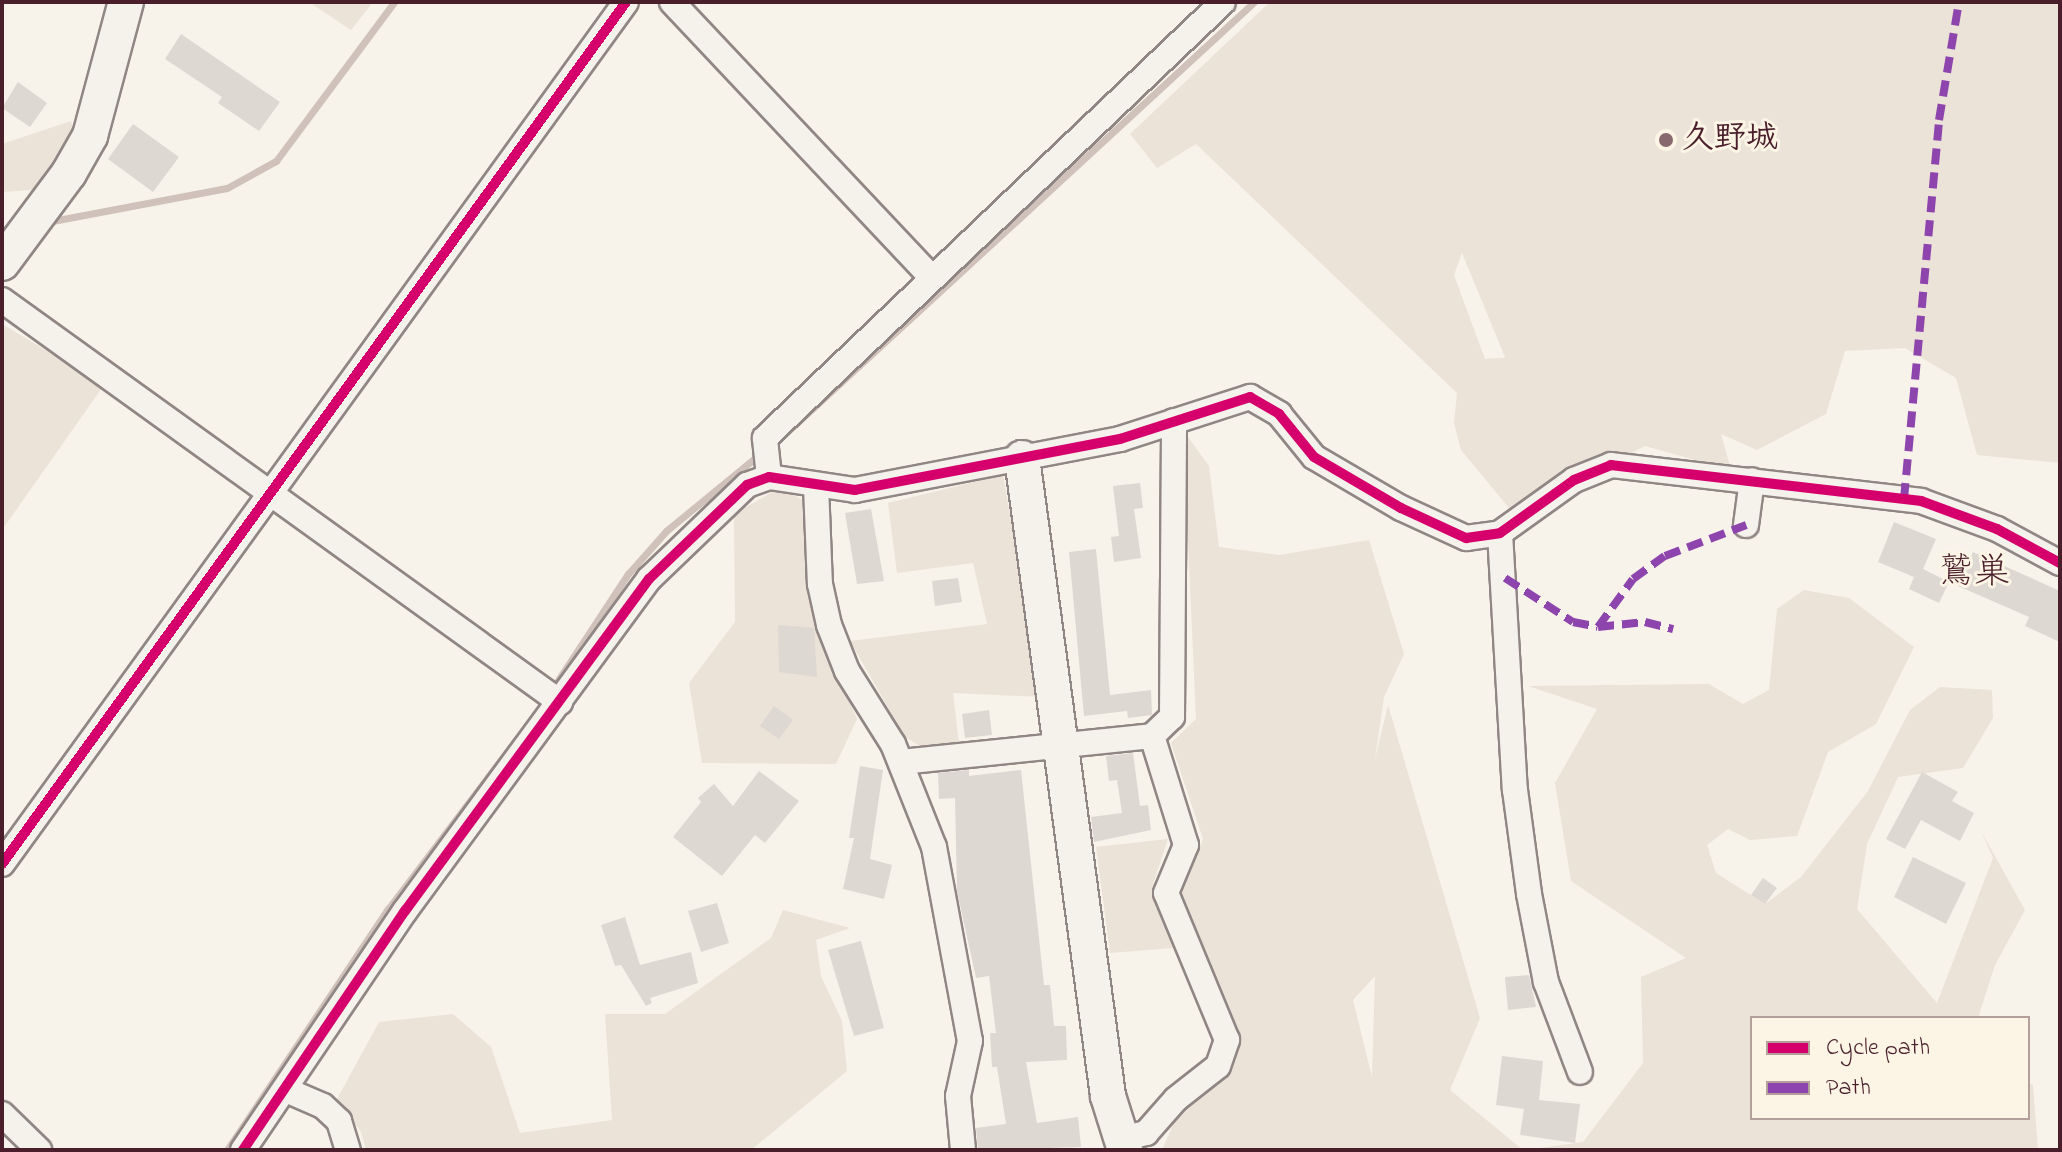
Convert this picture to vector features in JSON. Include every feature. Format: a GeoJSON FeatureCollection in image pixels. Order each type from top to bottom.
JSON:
{"type":"FeatureCollection","features":[{"type":"Feature","properties":{"kind":"street"},"geometry":{"type":"LineString","coordinates":[[2,263],[69,173],[90,136],[126,2]]}},
{"type":"Feature","properties":{"kind":"street"},"geometry":{"type":"LineString","coordinates":[[2,864],[626,2]]}},
{"type":"Feature","properties":{"kind":"street"},"geometry":{"type":"LineString","coordinates":[[672,2],[932,278]]}},
{"type":"Feature","properties":{"kind":"street"},"geometry":{"type":"LineString","coordinates":[[769,477],[765,438],[1223,2]]}},
{"type":"Feature","properties":{"kind":"street"},"geometry":{"type":"LineString","coordinates":[[2,300],[560,702]]}},
{"type":"Feature","properties":{"kind":"street"},"geometry":{"type":"LineString","coordinates":[[243,1150],[405,911],[649,579],[747,485],[769,477],[855,490],[1120,439],[1250,397],[1279,414],[1314,457],[1401,508],[1466,538],[1500,533],[1574,480],[1611,465],[1921,501],[1997,529],[2060,563]]}},
{"type":"Feature","properties":{"kind":"street"},"geometry":{"type":"LineString","coordinates":[[901,762],[1152,736],[1172,717],[1174,421]]}},
{"type":"Feature","properties":{"kind":"street"},"geometry":{"type":"LineString","coordinates":[[1022,458],[1108,1096],[1124,1144],[1146,1133],[1176,1099],[1218,1066],[1227,1040],[1166,893],[1186,845],[1152,736]]}},
{"type":"Feature","properties":{"kind":"street"},"geometry":{"type":"LineString","coordinates":[[1746,525],[1752,480]]}},
{"type":"Feature","properties":{"kind":"street"},"geometry":{"type":"LineString","coordinates":[[816,486],[820,584],[829,625],[847,671],[901,762],[934,847],[970,1041],[958,1096],[963,1150]]}},
{"type":"Feature","properties":{"kind":"street"},"geometry":{"type":"LineString","coordinates":[[1500,533],[1515,790],[1529,894],[1546,982],[1580,1072]]}},
{"type":"Feature","properties":{"kind":"street"},"geometry":{"type":"LineString","coordinates":[[286,1090],[323,1106],[339,1121],[348,1150]]}},
{"type":"Feature","properties":{"kind":"street"},"geometry":{"type":"LineString","coordinates":[[2,1114],[39,1150]]}},
{"type":"Feature","properties":{"kind":"shaded area"},"geometry":{"type":"Polygon","coordinates":[[[309,2],[373,2],[351,30],[309,2]]]}},
{"type":"Feature","properties":{"kind":"shaded area"},"geometry":{"type":"Polygon","coordinates":[[[1270,2],[2060,2],[2060,463],[1977,455],[1956,378],[1905,348],[1845,351],[1826,414],[1757,450],[1721,434],[1731,470],[1645,446],[1560,490],[1519,520],[1461,450],[1454,423],[1457,393],[1196,144],[1157,168],[1130,134],[1270,2]],[[1462,253],[1454,275],[1485,359],[1505,357],[1462,253]]]}},
{"type":"Feature","properties":{"kind":"shaded area"},"geometry":{"type":"Polygon","coordinates":[[[71,121],[75,139],[69,173],[31,190],[2,192],[2,144],[71,121]]]}},
{"type":"Feature","properties":{"kind":"shaded area"},"geometry":{"type":"Polygon","coordinates":[[[2,324],[104,385],[2,530],[2,324]]]}},
{"type":"Feature","properties":{"kind":"shaded area"},"geometry":{"type":"Polygon","coordinates":[[[1183,430],[1209,466],[1219,547],[1279,555],[1369,540],[1404,654],[1384,697],[1375,759],[1388,705],[1480,1018],[1450,1090],[1523,1150],[1162,1150],[1179,1111],[1232,1044],[1180,892],[1203,839],[1171,743],[1196,719],[1183,430]],[[1375,977],[1353,1000],[1372,1077],[1375,977]]]}},
{"type":"Feature","properties":{"kind":"shaded area"},"geometry":{"type":"Polygon","coordinates":[[[1003,475],[1042,697],[953,693],[959,744],[923,748],[905,737],[850,641],[987,624],[973,563],[897,573],[888,503],[1003,475]]]}},
{"type":"Feature","properties":{"kind":"shaded area"},"geometry":{"type":"Polygon","coordinates":[[[781,487],[807,503],[813,619],[857,719],[836,764],[702,763],[689,683],[735,622],[734,514],[781,487]]]}},
{"type":"Feature","properties":{"kind":"shaded area"},"geometry":{"type":"Polygon","coordinates":[[[1804,590],[1849,598],[1914,647],[1876,724],[1828,752],[1797,836],[1750,840],[1728,829],[1707,845],[1716,873],[1765,904],[1801,877],[1868,791],[1910,710],[1940,687],[1992,690],[1993,718],[1963,768],[1898,777],[1867,844],[1857,909],[1937,1003],[1993,858],[1981,831],[2025,910],[1995,965],[1979,1016],[1750,1016],[1750,1120],[2030,1120],[2030,1084],[2033,1085],[2038,1150],[1525,1150],[1583,1142],[1643,1063],[1641,977],[1686,958],[1571,881],[1555,783],[1597,709],[1528,686],[1709,684],[1743,704],[1769,690],[1777,609],[1804,590]]]}},
{"type":"Feature","properties":{"kind":"shaded area"},"geometry":{"type":"Polygon","coordinates":[[[1168,839],[1152,887],[1173,948],[1110,953],[1096,847],[1168,839]]]}},
{"type":"Feature","properties":{"kind":"shaded area"},"geometry":{"type":"Polygon","coordinates":[[[783,910],[850,928],[816,940],[821,976],[842,1021],[847,1071],[751,1150],[366,1150],[361,1132],[337,1099],[379,1022],[453,1014],[491,1047],[520,1133],[612,1120],[605,1014],[665,1014],[771,938],[783,910]]]}},
{"type":"Feature","properties":{"kind":"building"},"geometry":{"type":"Polygon","coordinates":[[[181,34],[280,102],[259,131],[218,103],[222,97],[165,59],[181,34]]]}},
{"type":"Feature","properties":{"kind":"building"},"geometry":{"type":"Polygon","coordinates":[[[18,82],[47,103],[30,127],[2,108],[18,82]]]}},
{"type":"Feature","properties":{"kind":"building"},"geometry":{"type":"Polygon","coordinates":[[[133,124],[179,157],[153,192],[108,159],[133,124]]]}},
{"type":"Feature","properties":{"kind":"building"},"geometry":{"type":"Polygon","coordinates":[[[1140,483],[1143,508],[1134,509],[1141,558],[1114,562],[1111,537],[1119,536],[1113,486],[1140,483]]]}},
{"type":"Feature","properties":{"kind":"building"},"geometry":{"type":"Polygon","coordinates":[[[871,509],[884,581],[857,584],[845,513],[871,509]]]}},
{"type":"Feature","properties":{"kind":"building"},"geometry":{"type":"Polygon","coordinates":[[[1894,522],[1936,539],[1923,569],[1949,582],[1939,603],[1909,589],[1914,577],[1878,562],[1894,522]]]}},
{"type":"Feature","properties":{"kind":"building"},"geometry":{"type":"Polygon","coordinates":[[[1096,549],[1110,695],[1151,690],[1152,715],[1128,718],[1127,711],[1084,716],[1069,552],[1096,549]]]}},
{"type":"Feature","properties":{"kind":"building"},"geometry":{"type":"Polygon","coordinates":[[[1973,552],[2060,591],[2060,642],[2025,626],[2029,617],[1958,586],[1973,552]]]}},
{"type":"Feature","properties":{"kind":"building"},"geometry":{"type":"Polygon","coordinates":[[[958,578],[962,602],[935,606],[932,581],[958,578]]]}},
{"type":"Feature","properties":{"kind":"building"},"geometry":{"type":"Polygon","coordinates":[[[778,625],[814,628],[817,677],[779,672],[778,625]]]}},
{"type":"Feature","properties":{"kind":"building"},"geometry":{"type":"Polygon","coordinates":[[[774,706],[793,720],[779,739],[760,726],[774,706]]]}},
{"type":"Feature","properties":{"kind":"building"},"geometry":{"type":"Polygon","coordinates":[[[989,710],[992,735],[965,738],[962,714],[989,710]]]}},
{"type":"Feature","properties":{"kind":"building"},"geometry":{"type":"Polygon","coordinates":[[[1133,753],[1140,806],[1148,805],[1151,830],[1094,842],[1091,817],[1122,813],[1117,780],[1109,781],[1106,756],[1133,753]]]}},
{"type":"Feature","properties":{"kind":"building"},"geometry":{"type":"Polygon","coordinates":[[[860,766],[883,770],[870,859],[892,865],[884,899],[843,889],[854,838],[849,838],[860,766]]]}},
{"type":"Feature","properties":{"kind":"building"},"geometry":{"type":"Polygon","coordinates":[[[969,770],[969,776],[1021,770],[1044,985],[1050,985],[1054,1026],[1066,1026],[1067,1060],[1026,1062],[1037,1123],[1078,1117],[1081,1147],[978,1150],[976,1128],[1006,1124],[997,1067],[992,1067],[990,1033],[996,1033],[989,976],[976,978],[957,891],[955,798],[939,799],[938,773],[969,770]]]}},
{"type":"Feature","properties":{"kind":"building"},"geometry":{"type":"Polygon","coordinates":[[[759,771],[799,801],[765,843],[755,835],[722,876],[673,837],[701,802],[698,798],[714,784],[733,806],[759,771]]]}},
{"type":"Feature","properties":{"kind":"building"},"geometry":{"type":"Polygon","coordinates":[[[1922,772],[1958,792],[1952,801],[1974,813],[1960,841],[1921,820],[1905,849],[1886,839],[1922,772]]]}},
{"type":"Feature","properties":{"kind":"building"},"geometry":{"type":"Polygon","coordinates":[[[1913,857],[1966,883],[1946,924],[1894,897],[1913,857]]]}},
{"type":"Feature","properties":{"kind":"building"},"geometry":{"type":"Polygon","coordinates":[[[1763,878],[1777,888],[1765,904],[1751,895],[1763,878]]]}},
{"type":"Feature","properties":{"kind":"building"},"geometry":{"type":"Polygon","coordinates":[[[717,903],[729,943],[701,952],[688,911],[717,903]]]}},
{"type":"Feature","properties":{"kind":"building"},"geometry":{"type":"Polygon","coordinates":[[[625,917],[640,965],[691,952],[698,983],[650,998],[652,1003],[646,1006],[621,965],[615,966],[601,925],[625,917]]]}},
{"type":"Feature","properties":{"kind":"building"},"geometry":{"type":"Polygon","coordinates":[[[861,941],[884,1028],[854,1036],[828,950],[861,941]]]}},
{"type":"Feature","properties":{"kind":"building"},"geometry":{"type":"Polygon","coordinates":[[[1529,975],[1536,1007],[1508,1010],[1505,977],[1529,975]]]}},
{"type":"Feature","properties":{"kind":"building"},"geometry":{"type":"Polygon","coordinates":[[[1502,1056],[1543,1061],[1539,1100],[1580,1104],[1575,1143],[1520,1135],[1524,1109],[1496,1105],[1502,1056]]]}},
{"type":"Feature","properties":{"kind":"waterway"},"geometry":{"type":"LineString","coordinates":[[47,222],[227,188],[276,161],[394,2]]}},
{"type":"Feature","properties":{"kind":"waterway"},"geometry":{"type":"LineString","coordinates":[[774,444],[1254,2]]}},
{"type":"Feature","properties":{"kind":"waterway"},"geometry":{"type":"LineString","coordinates":[[551,691],[628,574],[666,531],[761,453]]}},
{"type":"Feature","properties":{"kind":"waterway"},"geometry":{"type":"LineString","coordinates":[[227,1150],[388,909],[516,740]]}},
{"type":"Feature","properties":{"kind":"marked path"},"geometry":{"type":"LineString","coordinates":[[1904,499],[1939,120],[1959,2]]}},
{"type":"Feature","properties":{"kind":"marked path"},"geometry":{"type":"LineString","coordinates":[[1598,627],[1633,579],[1665,556],[1746,525]]}},
{"type":"Feature","properties":{"kind":"marked path"},"geometry":{"type":"LineString","coordinates":[[1505,578],[1573,622],[1598,627],[1645,622],[1673,629]]}},
{"type":"Feature","properties":{"kind":"cycle path"},"geometry":{"type":"LineString","coordinates":[[2,864],[626,2]]}},
{"type":"Feature","properties":{"kind":"cycle path"},"geometry":{"type":"LineString","coordinates":[[243,1150],[405,911],[649,579],[747,485],[769,477],[855,490],[1120,439],[1250,397],[1279,414],[1314,457],[1401,508],[1466,538],[1500,533],[1574,480],[1611,465],[1921,501],[1997,529],[2060,563]]}},
{"type":"Feature","properties":{"kind":"place","name":"久野城"},"geometry":{"type":"Point","coordinates":[1666,140]}},
{"type":"Feature","properties":{"kind":"district","name":"鷲巣"},"geometry":{"type":"Point","coordinates":[1974,574]}}]}
